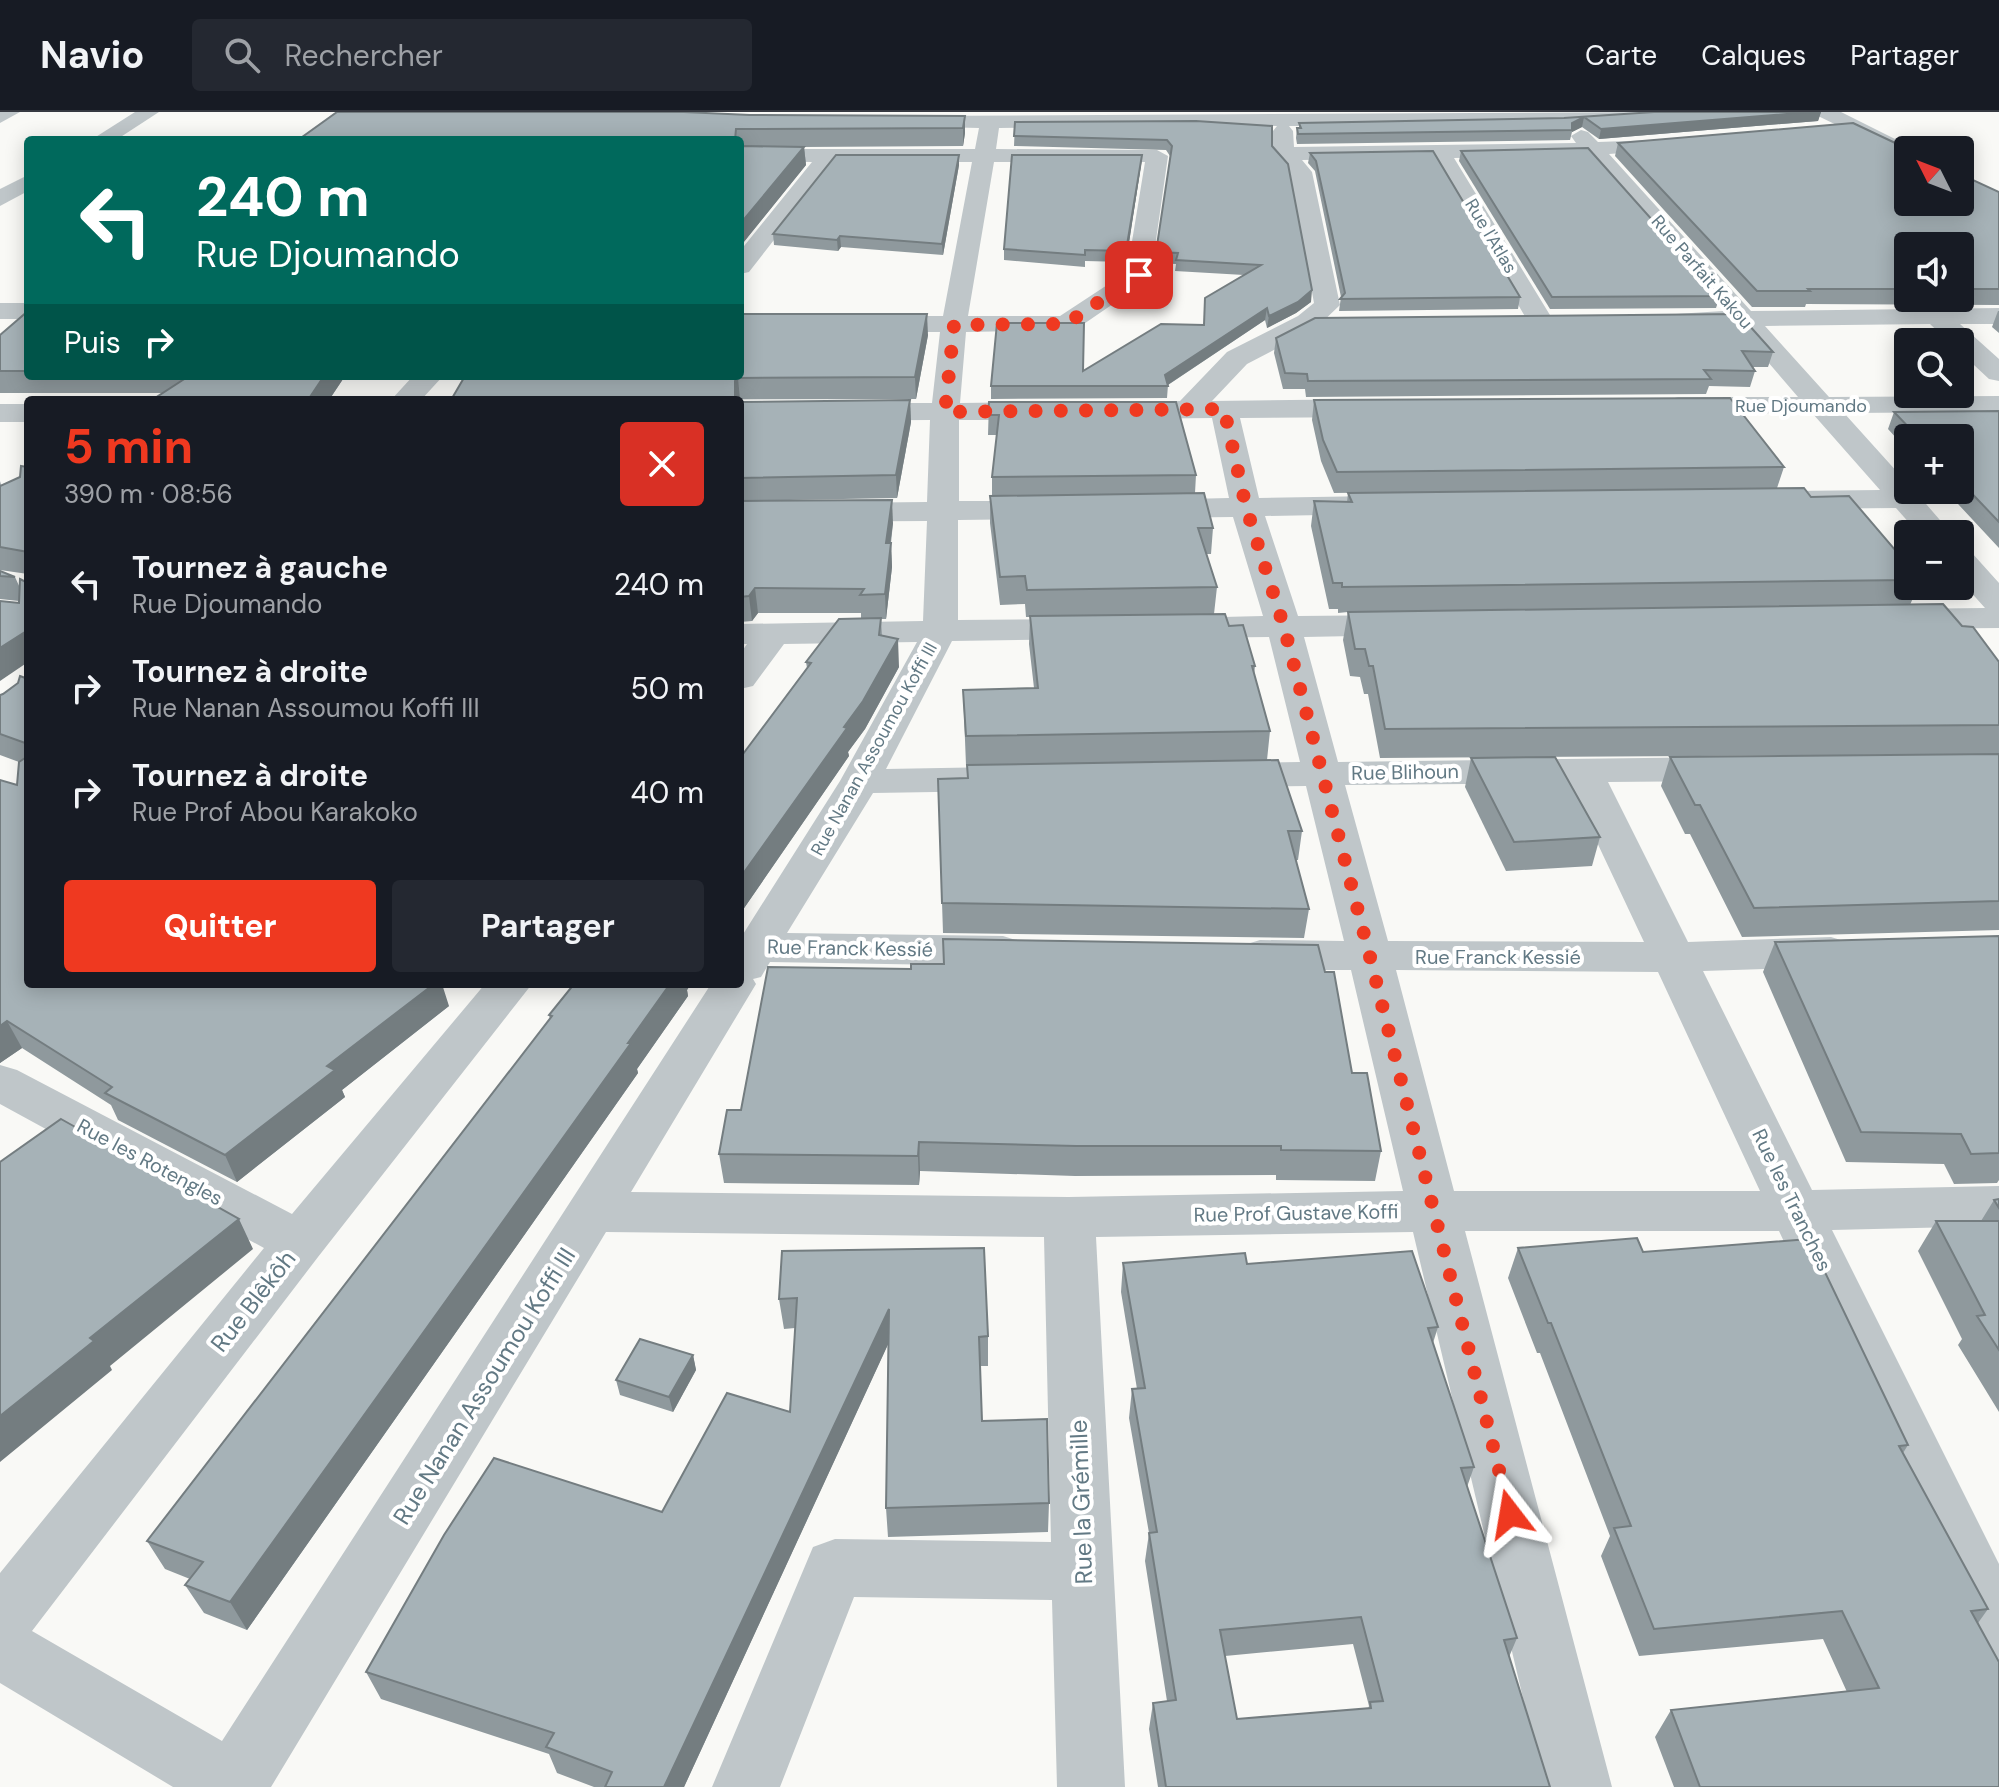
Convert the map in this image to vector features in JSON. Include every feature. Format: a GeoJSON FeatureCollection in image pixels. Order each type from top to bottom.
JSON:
{"type":"FeatureCollection","features":[{"type":"Feature","properties":{"kind":"street"},"geometry":{"type":"LineString","coordinates":[[0,117],[10,112]]}},
{"type":"Feature","properties":{"kind":"street"},"geometry":{"type":"LineString","coordinates":[[108,136],[149,112]]}},
{"type":"Feature","properties":{"kind":"street"},"geometry":{"type":"LineString","coordinates":[[883,121],[1562,119],[1653,112]]}},
{"type":"Feature","properties":{"kind":"street"},"geometry":{"type":"LineString","coordinates":[[1825,112],[1894,145]]}},
{"type":"Feature","properties":{"kind":"street","name":"Rue Parfait Kakou"},"geometry":{"type":"LineString","coordinates":[[1562,119],[1595,149],[1894,488]]}},
{"type":"Feature","properties":{"kind":"street"},"geometry":{"type":"LineString","coordinates":[[1206,409],[1237,358],[1307,322],[1327,305],[1301,172],[1284,154],[1282,121]]}},
{"type":"Feature","properties":{"kind":"street","name":"Rue Nanan Assoumou Koffi III"},"geometry":{"type":"LineString","coordinates":[[744,969],[860,781],[940,631],[945,412],[954,325],[990,123]]}},
{"type":"Feature","properties":{"kind":"street"},"geometry":{"type":"LineString","coordinates":[[1811,131],[1857,127]]}},
{"type":"Feature","properties":{"kind":"street"},"geometry":{"type":"LineString","coordinates":[[1284,154],[1595,149],[1703,140]]}},
{"type":"Feature","properties":{"kind":"street","name":"Rue l'Atlas"},"geometry":{"type":"LineString","coordinates":[[1441,153],[1540,320]]}},
{"type":"Feature","properties":{"kind":"street"},"geometry":{"type":"LineString","coordinates":[[744,155],[1157,156],[1139,275],[1066,324],[847,324]]}},
{"type":"Feature","properties":{"kind":"street"},"geometry":{"type":"LineString","coordinates":[[744,262],[828,156]]}},
{"type":"Feature","properties":{"kind":"street"},"geometry":{"type":"LineString","coordinates":[[0,199],[24,184]]}},
{"type":"Feature","properties":{"kind":"street"},"geometry":{"type":"LineString","coordinates":[[0,311],[24,311]]}},
{"type":"Feature","properties":{"kind":"street"},"geometry":{"type":"LineString","coordinates":[[1936,316],[1999,373]]}},
{"type":"Feature","properties":{"kind":"street"},"geometry":{"type":"LineString","coordinates":[[1665,320],[1999,316]]}},
{"type":"Feature","properties":{"kind":"street"},"geometry":{"type":"LineString","coordinates":[[1509,320],[1571,320]]}},
{"type":"Feature","properties":{"kind":"street"},"geometry":{"type":"LineString","coordinates":[[1307,322],[1338,322]]}},
{"type":"Feature","properties":{"kind":"street"},"geometry":{"type":"LineString","coordinates":[[409,396],[425,380]]}},
{"type":"Feature","properties":{"kind":"street","name":"Rue Djoumando"},"geometry":{"type":"LineString","coordinates":[[1648,407],[1999,404]]}},
{"type":"Feature","properties":{"kind":"street"},"geometry":{"type":"LineString","coordinates":[[744,412],[1397,408]]}},
{"type":"Feature","properties":{"kind":"street"},"geometry":{"type":"LineString","coordinates":[[1206,409],[1246,507],[1284,627],[1435,1211],[1578,1787]]}},
{"type":"Feature","properties":{"kind":"street"},"geometry":{"type":"LineString","coordinates":[[0,413],[24,413]]}},
{"type":"Feature","properties":{"kind":"street"},"geometry":{"type":"LineString","coordinates":[[1763,500],[1894,499]]}},
{"type":"Feature","properties":{"kind":"street","name":"Rue Parfait Kakou"},"geometry":{"type":"LineString","coordinates":[[1909,504],[1923,520]]}},
{"type":"Feature","properties":{"kind":"street"},"geometry":{"type":"LineString","coordinates":[[1119,509],[1403,505]]}},
{"type":"Feature","properties":{"kind":"street"},"geometry":{"type":"LineString","coordinates":[[744,513],[1087,510]]}},
{"type":"Feature","properties":{"kind":"street"},"geometry":{"type":"LineString","coordinates":[[1974,575],[1999,603]]}},
{"type":"Feature","properties":{"kind":"street"},"geometry":{"type":"LineString","coordinates":[[1856,619],[1999,618]]}},
{"type":"Feature","properties":{"kind":"street"},"geometry":{"type":"LineString","coordinates":[[744,667],[756,634],[1443,625]]}},
{"type":"Feature","properties":{"kind":"street","name":"Rue Blihoun"},"geometry":{"type":"LineString","coordinates":[[1194,775],[1759,769]]}},
{"type":"Feature","properties":{"kind":"street","name":"Rue les Tranches"},"geometry":{"type":"LineString","coordinates":[[1583,770],[1999,1631]]}},
{"type":"Feature","properties":{"kind":"street"},"geometry":{"type":"LineString","coordinates":[[860,781],[1035,778]]}},
{"type":"Feature","properties":{"kind":"street","name":"Rue Franck Kessié"},"geometry":{"type":"LineString","coordinates":[[1213,954],[1675,957],[1876,951]]}},
{"type":"Feature","properties":{"kind":"street","name":"Rue Franck Kessié"},"geometry":{"type":"LineString","coordinates":[[744,969],[1040,952]]}},
{"type":"Feature","properties":{"kind":"street","name":"Rue Blêkôh"},"geometry":{"type":"LineString","coordinates":[[0,1622],[495,988]]}},
{"type":"Feature","properties":{"kind":"street","name":"Rue Nanan Assoumou Koffi III"},"geometry":{"type":"LineString","coordinates":[[234,1786],[732,988]]}},
{"type":"Feature","properties":{"kind":"street","name":"Rue les Rotengles"},"geometry":{"type":"LineString","coordinates":[[0,1082],[299,1242]]}},
{"type":"Feature","properties":{"kind":"street","name":"Rue Prof Gustave Koffi"},"geometry":{"type":"LineString","coordinates":[[593,1212],[1069,1217],[1435,1211],[1797,1211],[1999,1206]]}},
{"type":"Feature","properties":{"kind":"street","name":"Rue la Grémille"},"geometry":{"type":"LineString","coordinates":[[1069,1217],[1091,1787]]}},
{"type":"Feature","properties":{"kind":"street"},"geometry":{"type":"LineString","coordinates":[[746,1787],[835,1568],[1084,1571]]}},
{"type":"Feature","properties":{"kind":"street"},"geometry":{"type":"LineString","coordinates":[[0,1647],[234,1786]]}},
{"type":"Feature","properties":{"kind":"building"},"geometry":{"type":"Polygon","coordinates":[[[337,112],[965,116],[963,128],[736,129],[735,136],[304,136],[337,112]]]}},
{"type":"Feature","properties":{"kind":"building"},"geometry":{"type":"Polygon","coordinates":[[[1654,112],[1811,112],[1601,129],[1584,117],[1572,123],[1572,130],[1298,134],[1297,128],[1301,128],[1299,123],[1564,118],[1654,112]]]}},
{"type":"Feature","properties":{"kind":"building"},"geometry":{"type":"Polygon","coordinates":[[[1196,121],[1272,126],[1272,146],[1288,164],[1312,290],[1298,302],[1269,316],[1267,308],[1165,375],[1168,386],[991,386],[997,323],[1084,323],[1083,371],[1161,324],[1204,325],[1205,298],[1261,265],[1176,260],[1178,253],[1156,252],[1172,146],[1167,140],[1014,136],[1015,122],[1196,121]]]}},
{"type":"Feature","properties":{"kind":"building"},"geometry":{"type":"Polygon","coordinates":[[[1853,123],[1894,142],[1894,216],[1974,216],[1974,180],[1999,192],[1999,289],[1974,289],[1974,232],[1894,232],[1894,289],[1757,291],[1618,143],[1853,123]]]}},
{"type":"Feature","properties":{"kind":"building"},"geometry":{"type":"Polygon","coordinates":[[[744,146],[804,147],[744,219],[744,146]]]}},
{"type":"Feature","properties":{"kind":"building"},"geometry":{"type":"Polygon","coordinates":[[[1588,148],[1720,296],[1552,297],[1461,151],[1588,148]]]}},
{"type":"Feature","properties":{"kind":"building"},"geometry":{"type":"Polygon","coordinates":[[[1433,151],[1520,297],[1340,299],[1345,293],[1316,161],[1310,153],[1433,151]]]}},
{"type":"Feature","properties":{"kind":"building"},"geometry":{"type":"Polygon","coordinates":[[[836,155],[959,155],[942,244],[773,234],[836,155]]]}},
{"type":"Feature","properties":{"kind":"building"},"geometry":{"type":"Polygon","coordinates":[[[1012,155],[1142,155],[1126,251],[1085,250],[1085,255],[1004,249],[1012,155]]]}},
{"type":"Feature","properties":{"kind":"building"},"geometry":{"type":"Polygon","coordinates":[[[24,314],[24,371],[0,371],[0,335],[24,314]]]}},
{"type":"Feature","properties":{"kind":"building"},"geometry":{"type":"Polygon","coordinates":[[[744,314],[927,314],[915,377],[744,378],[744,314]]]}},
{"type":"Feature","properties":{"kind":"building"},"geometry":{"type":"Polygon","coordinates":[[[1739,314],[1773,352],[1742,351],[1755,371],[1704,370],[1711,379],[1308,381],[1307,374],[1285,373],[1276,338],[1315,318],[1739,314]]]}},
{"type":"Feature","properties":{"kind":"building"},"geometry":{"type":"Polygon","coordinates":[[[183,380],[321,380],[311,396],[158,396],[183,380]]]}},
{"type":"Feature","properties":{"kind":"building"},"geometry":{"type":"Polygon","coordinates":[[[463,380],[736,380],[735,396],[453,396],[463,380]]]}},
{"type":"Feature","properties":{"kind":"building"},"geometry":{"type":"Polygon","coordinates":[[[1730,398],[1784,467],[1337,472],[1323,440],[1314,400],[1730,398]]]}},
{"type":"Feature","properties":{"kind":"building"},"geometry":{"type":"Polygon","coordinates":[[[910,400],[896,475],[744,478],[744,402],[910,400]]]}},
{"type":"Feature","properties":{"kind":"building"},"geometry":{"type":"Polygon","coordinates":[[[989,402],[1176,402],[1196,475],[992,477],[999,415],[988,415],[989,402]]]}},
{"type":"Feature","properties":{"kind":"building"},"geometry":{"type":"Polygon","coordinates":[[[1999,411],[1999,522],[1974,496],[1974,424],[1906,424],[1894,412],[1999,411]]]}},
{"type":"Feature","properties":{"kind":"building"},"geometry":{"type":"Polygon","coordinates":[[[21,466],[24,466],[24,551],[0,547],[0,486],[20,477],[21,466]]]}},
{"type":"Feature","properties":{"kind":"building"},"geometry":{"type":"Polygon","coordinates":[[[1804,488],[1811,497],[1849,496],[1894,549],[1894,580],[1342,587],[1342,583],[1333,583],[1314,501],[1352,502],[1348,493],[1804,488]]]}},
{"type":"Feature","properties":{"kind":"building"},"geometry":{"type":"Polygon","coordinates":[[[1204,493],[1213,528],[1198,528],[1217,587],[1027,590],[1025,576],[1000,577],[990,496],[1204,493]]]}},
{"type":"Feature","properties":{"kind":"building"},"geometry":{"type":"Polygon","coordinates":[[[892,500],[886,543],[891,543],[885,594],[860,595],[864,589],[755,588],[749,596],[744,597],[744,501],[892,500]]]}},
{"type":"Feature","properties":{"kind":"building"},"geometry":{"type":"Polygon","coordinates":[[[20,579],[24,581],[24,633],[0,648],[0,601],[19,603],[20,579]]]}},
{"type":"Feature","properties":{"kind":"building"},"geometry":{"type":"Polygon","coordinates":[[[1943,604],[1962,626],[1973,627],[1999,662],[1999,725],[1385,729],[1373,666],[1369,666],[1365,649],[1355,649],[1348,612],[1943,604]]]}},
{"type":"Feature","properties":{"kind":"building"},"geometry":{"type":"Polygon","coordinates":[[[1225,614],[1229,626],[1243,625],[1270,731],[966,736],[963,690],[1038,688],[1030,616],[1225,614]]]}},
{"type":"Feature","properties":{"kind":"building"},"geometry":{"type":"Polygon","coordinates":[[[881,618],[879,635],[898,639],[863,701],[844,727],[847,728],[744,872],[744,753],[811,663],[806,662],[839,619],[881,618]]]}},
{"type":"Feature","properties":{"kind":"building"},"geometry":{"type":"Polygon","coordinates":[[[20,676],[24,678],[24,743],[0,734],[0,695],[18,683],[20,676]]]}},
{"type":"Feature","properties":{"kind":"building"},"geometry":{"type":"Polygon","coordinates":[[[1999,754],[1999,901],[1754,908],[1700,805],[1695,805],[1670,757],[1999,754]]]}},
{"type":"Feature","properties":{"kind":"building"},"geometry":{"type":"Polygon","coordinates":[[[1555,757],[1600,837],[1514,842],[1471,758],[1555,757]]]}},
{"type":"Feature","properties":{"kind":"building"},"geometry":{"type":"Polygon","coordinates":[[[24,759],[24,988],[429,988],[327,1066],[335,1070],[225,1155],[105,1093],[112,1087],[7,1021],[0,1026],[0,780],[17,785],[19,762],[24,759]]]}},
{"type":"Feature","properties":{"kind":"building"},"geometry":{"type":"Polygon","coordinates":[[[1278,760],[1302,831],[1288,831],[1309,909],[942,903],[938,779],[968,778],[967,765],[1278,760]]]}},
{"type":"Feature","properties":{"kind":"building"},"geometry":{"type":"Polygon","coordinates":[[[1999,936],[1999,1153],[1971,1154],[1961,1134],[1861,1132],[1775,942],[1999,936]]]}},
{"type":"Feature","properties":{"kind":"building"},"geometry":{"type":"Polygon","coordinates":[[[943,939],[1318,945],[1325,972],[1334,972],[1352,1073],[1367,1073],[1381,1151],[1281,1150],[1281,1146],[919,1142],[918,1156],[719,1154],[727,1110],[741,1110],[768,967],[911,969],[911,964],[944,964],[943,939]]]}},
{"type":"Feature","properties":{"kind":"building"},"geometry":{"type":"Polygon","coordinates":[[[571,988],[667,988],[628,1043],[631,1043],[230,1602],[185,1585],[203,1562],[147,1541],[552,1016],[549,1015],[571,988]]]}},
{"type":"Feature","properties":{"kind":"building"},"geometry":{"type":"Polygon","coordinates":[[[61,1119],[239,1219],[90,1338],[94,1341],[0,1416],[0,1162],[61,1119]]]}},
{"type":"Feature","properties":{"kind":"building"},"geometry":{"type":"Polygon","coordinates":[[[1936,1221],[1999,1221],[1999,1350],[1977,1316],[1985,1315],[1936,1221]]]}},
{"type":"Feature","properties":{"kind":"building"},"geometry":{"type":"Polygon","coordinates":[[[1637,1238],[1643,1252],[1809,1239],[1908,1445],[1899,1446],[1988,1609],[1971,1611],[1999,1662],[1999,1787],[1700,1787],[1671,1710],[1879,1688],[1842,1611],[1654,1629],[1614,1528],[1631,1526],[1518,1248],[1637,1238]]]}},
{"type":"Feature","properties":{"kind":"building"},"geometry":{"type":"Polygon","coordinates":[[[984,1248],[988,1336],[979,1337],[982,1421],[1047,1419],[1049,1503],[886,1508],[889,1309],[664,1787],[605,1787],[612,1772],[546,1747],[554,1733],[366,1672],[444,1535],[494,1458],[662,1512],[727,1393],[790,1412],[797,1298],[779,1299],[782,1251],[984,1248]]]}},
{"type":"Feature","properties":{"kind":"building"},"geometry":{"type":"Polygon","coordinates":[[[1412,1251],[1438,1327],[1428,1328],[1474,1467],[1461,1468],[1517,1638],[1504,1640],[1550,1787],[1166,1787],[1153,1703],[1176,1700],[1149,1533],[1157,1532],[1132,1389],[1145,1388],[1123,1263],[1245,1253],[1247,1264],[1412,1251]],[[1361,1617],[1220,1630],[1237,1719],[1371,1708],[1370,1702],[1383,1701],[1361,1617]]]}},
{"type":"Feature","properties":{"kind":"building"},"geometry":{"type":"Polygon","coordinates":[[[640,1339],[693,1355],[669,1397],[616,1380],[640,1339]]]}},
{"type":"Feature","properties":{"kind":"route"},"geometry":{"type":"LineString","coordinates":[[1139,275],[1066,324],[954,325],[945,412],[1224,409],[1246,507],[1284,627],[1370,957],[1510,1514]]}}]}
